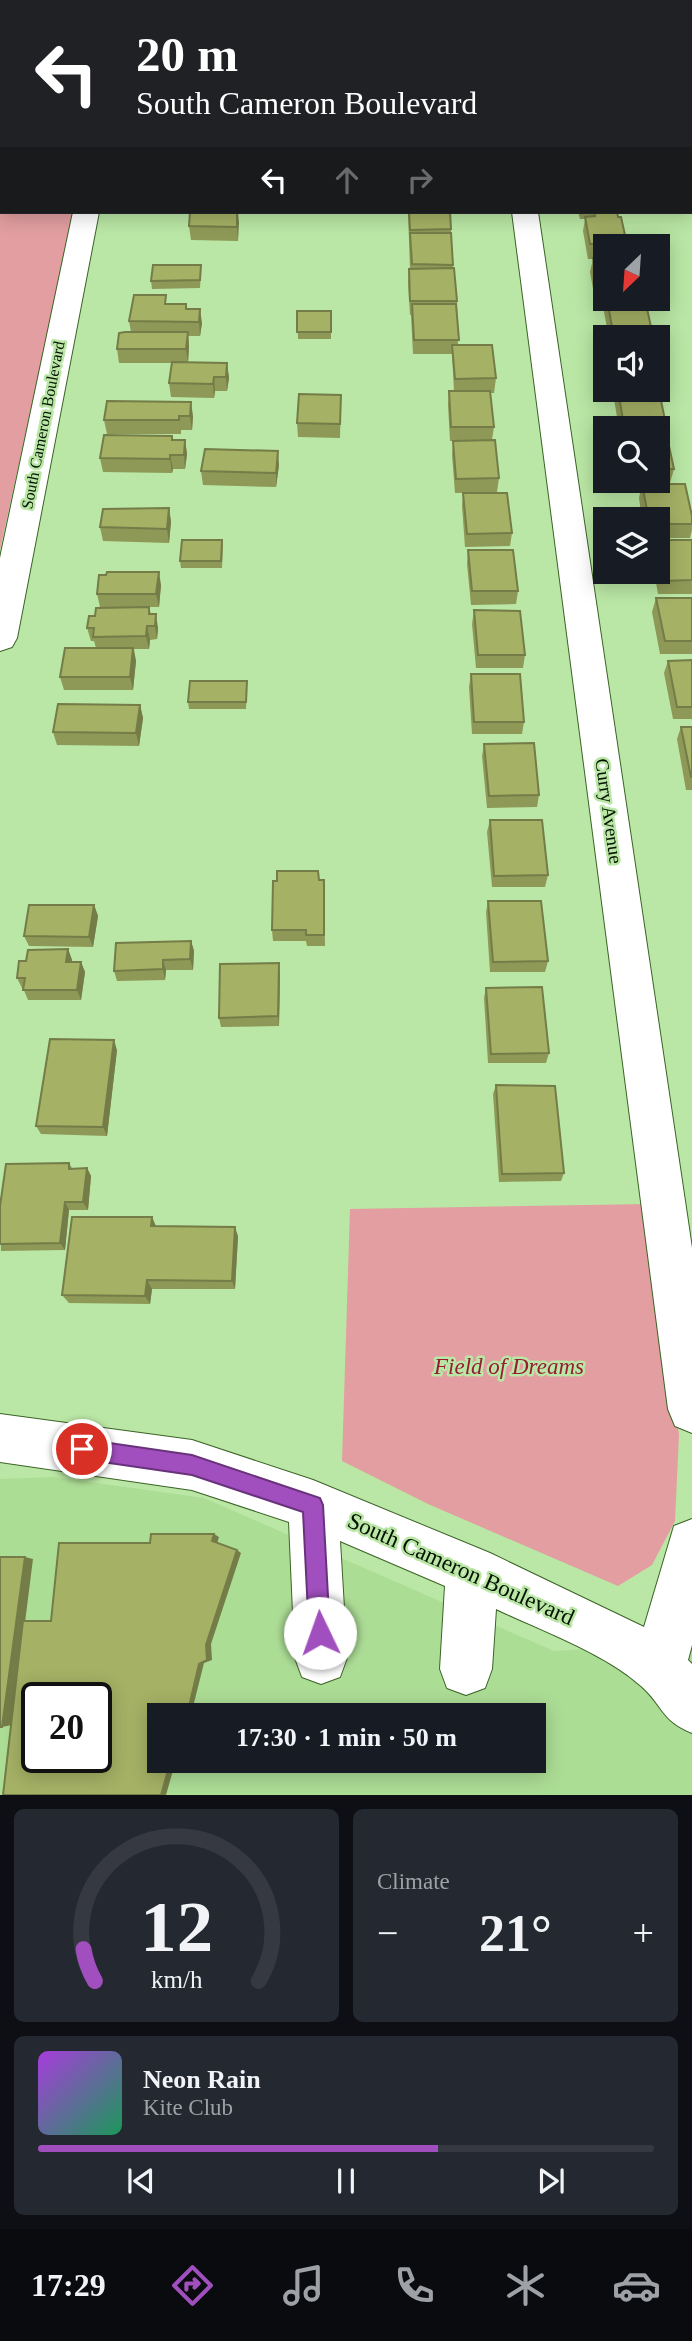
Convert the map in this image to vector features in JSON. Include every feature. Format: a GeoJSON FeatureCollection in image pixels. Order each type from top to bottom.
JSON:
{"type":"FeatureCollection","features":[{"type":"Feature","properties":{"kind":"street","name":"South Cameron Boulevard"},"geometry":{"type":"LineString","coordinates":[[0,638],[86,214]]}},
{"type":"Feature","properties":{"kind":"street","name":"Curry Avenue"},"geometry":{"type":"LineString","coordinates":[[525,214],[692,1409]]}},
{"type":"Feature","properties":{"kind":"street","name":"South Cameron Boulevard"},"geometry":{"type":"LineString","coordinates":[[0,1438],[192,1465],[313,1505],[472,1571],[613,1637],[660,1667],[692,1706]]}},
{"type":"Feature","properties":{"kind":"street"},"geometry":{"type":"LineString","coordinates":[[313,1505],[321,1658]]}},
{"type":"Feature","properties":{"kind":"street"},"geometry":{"type":"LineString","coordinates":[[660,1667],[692,1544]]}},
{"type":"Feature","properties":{"kind":"street"},"geometry":{"type":"LineString","coordinates":[[467,1669],[472,1571]]}},
{"type":"Feature","properties":{"kind":"shaded area"},"geometry":{"type":"Polygon","coordinates":[[[54,1477],[204,1498],[554,1651],[692,1642],[692,1795],[0,1795],[0,1479],[54,1477]]]}},
{"type":"Feature","properties":{"kind":"green space"},"geometry":{"type":"Polygon","coordinates":[[[0,214],[74,214],[0,550],[0,214]]]}},
{"type":"Feature","properties":{"kind":"green space","name":"Field of Dreams"},"geometry":{"type":"Polygon","coordinates":[[[649,1204],[679,1435],[675,1521],[652,1565],[618,1586],[428,1504],[342,1461],[350,1209],[649,1204]]]}},
{"type":"Feature","properties":{"kind":"building"},"geometry":{"type":"Polygon","coordinates":[[[190,214],[237,214],[237,227],[189,226],[190,214]]]}},
{"type":"Feature","properties":{"kind":"building"},"geometry":{"type":"Polygon","coordinates":[[[409,214],[450,214],[451,229],[410,230],[409,214]]]}},
{"type":"Feature","properties":{"kind":"building"},"geometry":{"type":"Polygon","coordinates":[[[594,214],[617,214],[621,217],[625,234],[593,234],[593,244],[590,244],[585,217],[594,214]]]}},
{"type":"Feature","properties":{"kind":"building"},"geometry":{"type":"Polygon","coordinates":[[[410,233],[451,233],[453,265],[412,264],[410,233]]]}},
{"type":"Feature","properties":{"kind":"building"},"geometry":{"type":"Polygon","coordinates":[[[153,265],[201,265],[200,280],[151,281],[153,265]]]}},
{"type":"Feature","properties":{"kind":"building"},"geometry":{"type":"Polygon","coordinates":[[[454,268],[457,301],[410,301],[409,269],[454,268]]]}},
{"type":"Feature","properties":{"kind":"building"},"geometry":{"type":"Polygon","coordinates":[[[134,295],[166,295],[165,304],[186,304],[186,309],[200,309],[199,322],[129,321],[134,295]]]}},
{"type":"Feature","properties":{"kind":"building"},"geometry":{"type":"Polygon","coordinates":[[[412,304],[456,304],[459,340],[414,340],[412,304]]]}},
{"type":"Feature","properties":{"kind":"building"},"geometry":{"type":"Polygon","coordinates":[[[297,311],[331,311],[331,332],[297,332],[297,311]]]}},
{"type":"Feature","properties":{"kind":"building"},"geometry":{"type":"Polygon","coordinates":[[[609,312],[648,312],[651,325],[612,325],[609,312]]]}},
{"type":"Feature","properties":{"kind":"building"},"geometry":{"type":"Polygon","coordinates":[[[188,332],[186,349],[117,349],[119,333],[188,332]]]}},
{"type":"Feature","properties":{"kind":"building"},"geometry":{"type":"Polygon","coordinates":[[[452,345],[492,345],[496,378],[455,379],[452,345]]]}},
{"type":"Feature","properties":{"kind":"building"},"geometry":{"type":"Polygon","coordinates":[[[172,362],[227,363],[226,377],[214,377],[213,384],[169,383],[172,362]]]}},
{"type":"Feature","properties":{"kind":"building"},"geometry":{"type":"Polygon","coordinates":[[[449,391],[490,391],[494,427],[451,427],[449,391]]]}},
{"type":"Feature","properties":{"kind":"building"},"geometry":{"type":"Polygon","coordinates":[[[299,394],[341,395],[340,424],[297,423],[299,394]]]}},
{"type":"Feature","properties":{"kind":"building"},"geometry":{"type":"Polygon","coordinates":[[[107,401],[191,402],[190,416],[179,416],[179,420],[104,420],[107,401]]]}},
{"type":"Feature","properties":{"kind":"building"},"geometry":{"type":"Polygon","coordinates":[[[620,402],[661,402],[664,416],[622,416],[620,402]]]}},
{"type":"Feature","properties":{"kind":"building"},"geometry":{"type":"Polygon","coordinates":[[[104,435],[172,436],[172,440],[185,440],[184,455],[170,455],[170,459],[100,458],[104,435]]]}},
{"type":"Feature","properties":{"kind":"building"},"geometry":{"type":"Polygon","coordinates":[[[495,440],[499,478],[456,479],[453,441],[495,440]]]}},
{"type":"Feature","properties":{"kind":"building"},"geometry":{"type":"Polygon","coordinates":[[[205,449],[278,451],[276,473],[201,471],[205,449]]]}},
{"type":"Feature","properties":{"kind":"building"},"geometry":{"type":"Polygon","coordinates":[[[670,450],[674,469],[670,469],[670,450]]]}},
{"type":"Feature","properties":{"kind":"building"},"geometry":{"type":"Polygon","coordinates":[[[670,484],[685,484],[692,524],[670,524],[670,507],[646,507],[644,493],[670,493],[670,484]]]}},
{"type":"Feature","properties":{"kind":"building"},"geometry":{"type":"Polygon","coordinates":[[[463,493],[507,493],[512,533],[467,534],[463,493]]]}},
{"type":"Feature","properties":{"kind":"building"},"geometry":{"type":"Polygon","coordinates":[[[169,508],[167,529],[100,527],[103,509],[169,508]]]}},
{"type":"Feature","properties":{"kind":"building"},"geometry":{"type":"Polygon","coordinates":[[[182,540],[222,540],[221,561],[180,561],[182,540]]]}},
{"type":"Feature","properties":{"kind":"building"},"geometry":{"type":"Polygon","coordinates":[[[670,540],[692,540],[692,580],[670,581],[670,540]]]}},
{"type":"Feature","properties":{"kind":"building"},"geometry":{"type":"Polygon","coordinates":[[[468,550],[513,550],[518,591],[472,591],[468,550]]]}},
{"type":"Feature","properties":{"kind":"building"},"geometry":{"type":"Polygon","coordinates":[[[107,572],[159,572],[156,594],[97,594],[99,575],[106,575],[107,572]]]}},
{"type":"Feature","properties":{"kind":"building"},"geometry":{"type":"Polygon","coordinates":[[[656,598],[692,598],[692,641],[665,641],[656,598]]]}},
{"type":"Feature","properties":{"kind":"building"},"geometry":{"type":"Polygon","coordinates":[[[149,607],[149,614],[156,614],[155,626],[147,626],[146,636],[93,637],[94,628],[87,628],[89,616],[95,616],[96,608],[149,607]]]}},
{"type":"Feature","properties":{"kind":"building"},"geometry":{"type":"Polygon","coordinates":[[[474,610],[520,611],[525,655],[478,655],[474,610]]]}},
{"type":"Feature","properties":{"kind":"building"},"geometry":{"type":"Polygon","coordinates":[[[65,648],[133,648],[130,677],[60,677],[65,648]]]}},
{"type":"Feature","properties":{"kind":"building"},"geometry":{"type":"Polygon","coordinates":[[[692,660],[692,707],[677,707],[668,661],[692,660]]]}},
{"type":"Feature","properties":{"kind":"building"},"geometry":{"type":"Polygon","coordinates":[[[471,674],[520,674],[524,722],[474,722],[471,674]]]}},
{"type":"Feature","properties":{"kind":"building"},"geometry":{"type":"Polygon","coordinates":[[[190,681],[247,681],[246,702],[188,702],[190,681]]]}},
{"type":"Feature","properties":{"kind":"building"},"geometry":{"type":"Polygon","coordinates":[[[58,704],[140,705],[136,733],[53,732],[58,704]]]}},
{"type":"Feature","properties":{"kind":"building"},"geometry":{"type":"Polygon","coordinates":[[[681,727],[692,727],[692,777],[691,777],[681,727]]]}},
{"type":"Feature","properties":{"kind":"building"},"geometry":{"type":"Polygon","coordinates":[[[534,743],[539,795],[489,796],[484,744],[534,743]]]}},
{"type":"Feature","properties":{"kind":"building"},"geometry":{"type":"Polygon","coordinates":[[[490,820],[542,820],[548,875],[494,876],[490,820]]]}},
{"type":"Feature","properties":{"kind":"building"},"geometry":{"type":"Polygon","coordinates":[[[277,871],[318,871],[319,880],[324,880],[324,935],[306,935],[306,930],[272,930],[273,881],[277,881],[277,871]]]}},
{"type":"Feature","properties":{"kind":"building"},"geometry":{"type":"Polygon","coordinates":[[[488,901],[541,901],[548,961],[493,962],[488,901]]]}},
{"type":"Feature","properties":{"kind":"building"},"geometry":{"type":"Polygon","coordinates":[[[29,905],[94,905],[89,937],[24,936],[29,905]]]}},
{"type":"Feature","properties":{"kind":"building"},"geometry":{"type":"Polygon","coordinates":[[[191,941],[190,959],[163,960],[163,969],[114,971],[116,943],[191,941]]]}},
{"type":"Feature","properties":{"kind":"building"},"geometry":{"type":"Polygon","coordinates":[[[68,949],[66,962],[81,962],[77,990],[23,990],[25,978],[17,978],[19,961],[26,961],[28,950],[68,949]]]}},
{"type":"Feature","properties":{"kind":"building"},"geometry":{"type":"Polygon","coordinates":[[[279,963],[278,1016],[219,1018],[220,964],[279,963]]]}},
{"type":"Feature","properties":{"kind":"building"},"geometry":{"type":"Polygon","coordinates":[[[542,987],[549,1053],[491,1054],[486,988],[542,987]]]}},
{"type":"Feature","properties":{"kind":"building"},"geometry":{"type":"Polygon","coordinates":[[[50,1039],[114,1040],[103,1127],[36,1126],[50,1039]]]}},
{"type":"Feature","properties":{"kind":"building"},"geometry":{"type":"Polygon","coordinates":[[[496,1085],[555,1086],[564,1173],[502,1174],[496,1085]]]}},
{"type":"Feature","properties":{"kind":"building"},"geometry":{"type":"Polygon","coordinates":[[[69,1163],[69,1169],[87,1168],[83,1202],[65,1202],[60,1243],[0,1244],[0,1206],[6,1164],[69,1163]]]}},
{"type":"Feature","properties":{"kind":"building"},"geometry":{"type":"Polygon","coordinates":[[[72,1217],[152,1217],[151,1226],[235,1227],[232,1281],[147,1280],[145,1296],[62,1295],[72,1217]]]}},
{"type":"Feature","properties":{"kind":"building"},"geometry":{"type":"Polygon","coordinates":[[[151,1534],[214,1534],[212,1541],[237,1550],[206,1645],[207,1660],[199,1664],[190,1703],[147,1703],[147,1773],[167,1773],[161,1795],[3,1795],[23,1621],[51,1621],[59,1543],[150,1543],[151,1534]]]}},
{"type":"Feature","properties":{"kind":"building"},"geometry":{"type":"Polygon","coordinates":[[[0,1557],[25,1557],[2,1727],[0,1727],[0,1557]]]}},
{"type":"Feature","properties":{"kind":"route"},"geometry":{"type":"LineString","coordinates":[[82,1449],[192,1465],[313,1505],[320,1633]]}}]}
